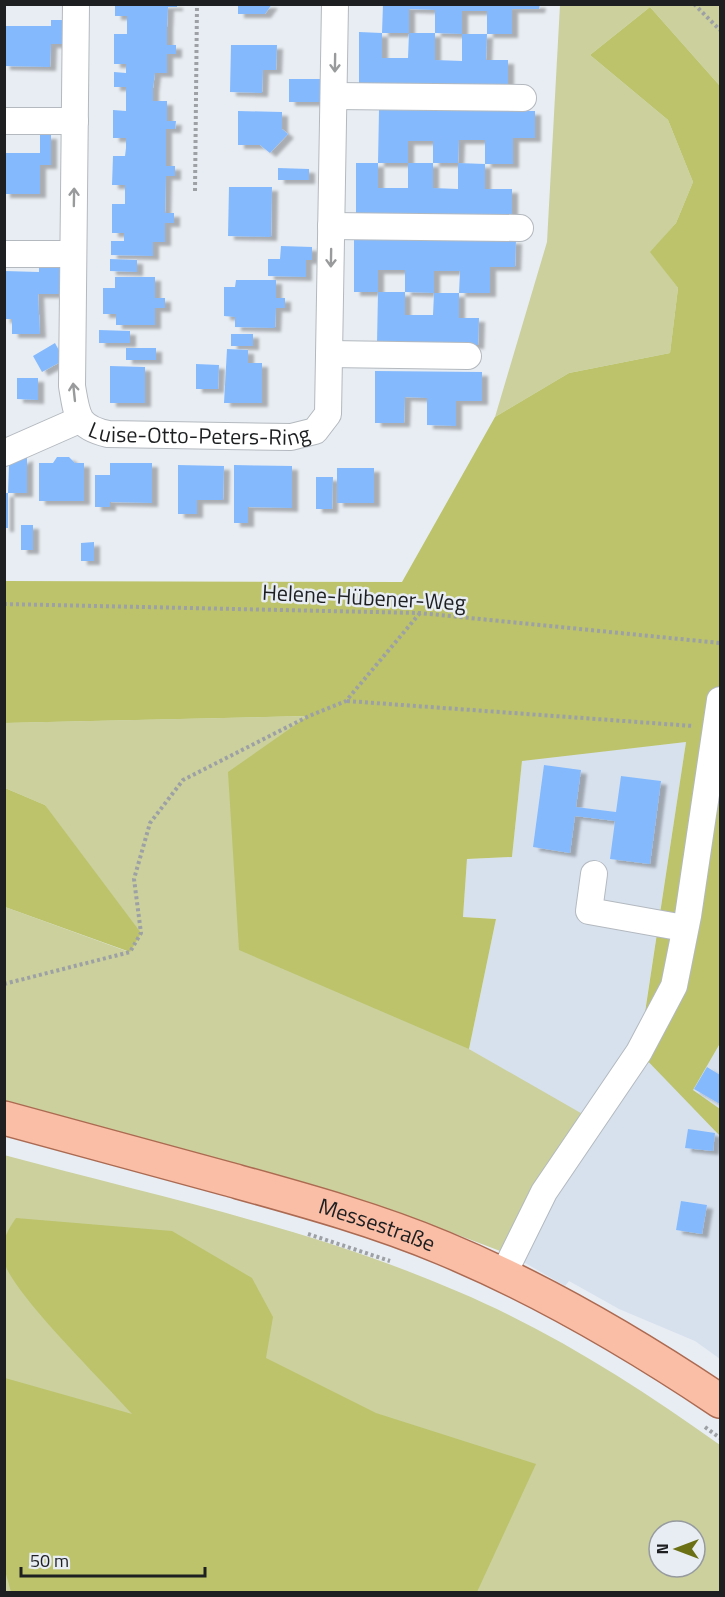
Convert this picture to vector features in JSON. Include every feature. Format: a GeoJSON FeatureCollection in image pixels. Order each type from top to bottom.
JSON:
{"type":"FeatureCollection","features":[{"type":"Feature","properties":{"kind":"main road","name":"Messestraße"},"geometry":{"type":"LineString","coordinates":[[4,1118],[364,1219],[442,1247],[503,1275],[637,1345],[709,1412]]}},
{"type":"Feature","properties":{"kind":"street","name":"Luise-Otto-Peters-Ring"},"geometry":{"type":"LineString","coordinates":[[76,4],[72,386],[79,420],[90,430],[108,434],[291,437],[315,431],[328,414],[336,4]]}},
{"type":"Feature","properties":{"kind":"street"},"geometry":{"type":"LineString","coordinates":[[334,96],[523,98]]}},
{"type":"Feature","properties":{"kind":"street"},"geometry":{"type":"LineString","coordinates":[[4,121],[75,121]]}},
{"type":"Feature","properties":{"kind":"street"},"geometry":{"type":"LineString","coordinates":[[332,226],[520,228]]}},
{"type":"Feature","properties":{"kind":"street"},"geometry":{"type":"LineString","coordinates":[[4,254],[73,254]]}},
{"type":"Feature","properties":{"kind":"street"},"geometry":{"type":"LineString","coordinates":[[329,354],[468,356]]}},
{"type":"Feature","properties":{"kind":"street","name":"Luise-Otto-Peters-Ring"},"geometry":{"type":"LineString","coordinates":[[4,453],[79,420]]}},
{"type":"Feature","properties":{"kind":"street"},"geometry":{"type":"LineString","coordinates":[[503,1275],[544,1192],[639,1052],[674,987],[720,700]]}},
{"type":"Feature","properties":{"kind":"street"},"geometry":{"type":"LineString","coordinates":[[594,874],[589,911],[684,928]]}},
{"type":"Feature","properties":{"kind":"path"},"geometry":{"type":"LineString","coordinates":[[195,192],[197,4]]}},
{"type":"Feature","properties":{"kind":"path"},"geometry":{"type":"LineString","coordinates":[[694,4],[720,30]]}},
{"type":"Feature","properties":{"kind":"path","name":"Helene-Hübener-Weg"},"geometry":{"type":"LineString","coordinates":[[4,604],[420,613],[720,643]]}},
{"type":"Feature","properties":{"kind":"path"},"geometry":{"type":"LineString","coordinates":[[346,701],[420,613]]}},
{"type":"Feature","properties":{"kind":"path"},"geometry":{"type":"LineString","coordinates":[[4,984],[130,952],[141,933],[134,879],[150,823],[183,780],[309,716],[346,701],[716,727]]}},
{"type":"Feature","properties":{"kind":"path"},"geometry":{"type":"LineString","coordinates":[[303,1232],[394,1262]]}},
{"type":"Feature","properties":{"kind":"path"},"geometry":{"type":"LineString","coordinates":[[709,1412],[720,1438]]}},
{"type":"Feature","properties":{"kind":"shaded area"},"geometry":{"type":"Polygon","coordinates":[[[686,742],[639,1051],[720,951],[720,1359],[695,1341],[619,1309],[569,1281],[565,1286],[513,1256],[592,1121],[469,1049],[496,919],[463,917],[467,859],[512,857],[522,760],[686,742]]]}},
{"type":"Feature","properties":{"kind":"green space"},"geometry":{"type":"Polygon","coordinates":[[[560,5],[720,5],[720,86],[650,7],[590,55],[668,120],[693,182],[676,223],[651,252],[678,288],[670,353],[569,373],[495,417],[547,242],[560,5]]]}},
{"type":"Feature","properties":{"kind":"green space"},"geometry":{"type":"Polygon","coordinates":[[[650,7],[720,86],[720,1024],[719,1045],[693,1090],[720,1109],[720,1136],[639,1052],[686,742],[522,761],[512,857],[467,859],[463,917],[496,919],[469,1049],[239,950],[228,772],[308,716],[5,723],[4,581],[402,582],[495,417],[569,373],[670,353],[678,288],[650,252],[676,223],[693,182],[668,120],[590,55],[650,7]]]}},
{"type":"Feature","properties":{"kind":"green space"},"geometry":{"type":"Polygon","coordinates":[[[309,716],[469,1049],[593,1120],[513,1256],[395,1211],[325,1190],[5,1104],[5,907],[129,952],[45,805],[5,788],[4,723],[309,716]]]}},
{"type":"Feature","properties":{"kind":"green space"},"geometry":{"type":"Polygon","coordinates":[[[5,788],[45,805],[141,933],[130,952],[5,907],[5,788]]]}},
{"type":"Feature","properties":{"kind":"green space"},"geometry":{"type":"Polygon","coordinates":[[[4,1155],[234,1215],[348,1250],[459,1292],[528,1324],[594,1361],[720,1445],[720,1592],[5,1592],[4,1155]]]}},
{"type":"Feature","properties":{"kind":"green space"},"geometry":{"type":"Polygon","coordinates":[[[16,1218],[172,1231],[252,1278],[273,1317],[266,1358],[376,1413],[536,1464],[477,1592],[11,1592],[4,1567],[5,1378],[132,1414],[61,1338],[10,1275],[4,1261],[3,1249],[7,1233],[16,1218]]]}},
{"type":"Feature","properties":{"kind":"building"},"geometry":{"type":"Polygon","coordinates":[[[115,4],[177,4],[177,7],[168,7],[167,27],[167,45],[176,45],[176,54],[167,54],[167,73],[155,73],[153,88],[153,101],[167,101],[167,121],[176,121],[175,129],[166,129],[166,166],[175,166],[175,176],[166,176],[165,213],[174,213],[174,223],[165,223],[165,242],[153,242],[153,256],[111,255],[111,241],[124,241],[124,233],[112,233],[112,204],[125,204],[125,185],[112,185],[113,156],[125,156],[126,148],[126,138],[113,138],[113,110],[126,111],[126,87],[114,87],[114,72],[126,73],[126,64],[114,64],[114,34],[127,34],[127,16],[115,16],[115,4]]]}},
{"type":"Feature","properties":{"kind":"building"},"geometry":{"type":"Polygon","coordinates":[[[238,4],[272,4],[265,14],[238,14],[238,4]]]}},
{"type":"Feature","properties":{"kind":"building"},"geometry":{"type":"Polygon","coordinates":[[[383,4],[540,4],[539,9],[512,9],[512,34],[487,34],[487,11],[462,11],[462,34],[435,33],[435,10],[409,9],[409,33],[382,33],[383,4]]]}},
{"type":"Feature","properties":{"kind":"building"},"geometry":{"type":"Polygon","coordinates":[[[51,20],[68,20],[68,44],[51,44],[50,67],[4,66],[4,26],[51,26],[51,20]]]}},
{"type":"Feature","properties":{"kind":"building"},"geometry":{"type":"Polygon","coordinates":[[[359,32],[382,33],[382,58],[408,58],[409,33],[435,33],[435,60],[462,61],[462,34],[487,34],[486,60],[508,60],[508,88],[359,86],[359,32]]]}},
{"type":"Feature","properties":{"kind":"building"},"geometry":{"type":"Polygon","coordinates":[[[231,45],[277,45],[276,70],[263,70],[262,93],[230,92],[231,45]]]}},
{"type":"Feature","properties":{"kind":"building"},"geometry":{"type":"Polygon","coordinates":[[[289,79],[322,79],[322,102],[289,102],[289,79]]]}},
{"type":"Feature","properties":{"kind":"building"},"geometry":{"type":"Polygon","coordinates":[[[379,110],[535,111],[535,138],[513,138],[513,164],[485,164],[485,140],[459,140],[458,163],[433,163],[433,141],[408,141],[408,163],[378,163],[379,110]]]}},
{"type":"Feature","properties":{"kind":"building"},"geometry":{"type":"Polygon","coordinates":[[[238,111],[282,112],[282,129],[288,134],[270,153],[260,145],[238,145],[238,111]]]}},
{"type":"Feature","properties":{"kind":"building"},"geometry":{"type":"Polygon","coordinates":[[[40,135],[51,135],[51,165],[40,165],[40,194],[4,194],[4,153],[40,153],[40,135]]]}},
{"type":"Feature","properties":{"kind":"building"},"geometry":{"type":"Polygon","coordinates":[[[356,163],[378,163],[378,188],[408,188],[408,163],[433,163],[433,188],[458,189],[458,163],[485,164],[485,189],[512,189],[512,217],[356,216],[356,163]]]}},
{"type":"Feature","properties":{"kind":"building"},"geometry":{"type":"Polygon","coordinates":[[[278,168],[309,169],[309,180],[278,180],[278,168]]]}},
{"type":"Feature","properties":{"kind":"building"},"geometry":{"type":"Polygon","coordinates":[[[229,187],[272,187],[271,237],[228,236],[229,187]]]}},
{"type":"Feature","properties":{"kind":"building"},"geometry":{"type":"Polygon","coordinates":[[[354,238],[516,240],[515,267],[490,267],[490,293],[459,293],[460,271],[434,271],[434,293],[405,292],[405,270],[378,270],[378,292],[354,292],[354,238]]]}},
{"type":"Feature","properties":{"kind":"building"},"geometry":{"type":"Polygon","coordinates":[[[281,246],[312,247],[312,260],[306,260],[306,277],[268,276],[268,259],[280,259],[281,246]]]}},
{"type":"Feature","properties":{"kind":"building"},"geometry":{"type":"Polygon","coordinates":[[[110,259],[137,260],[137,272],[110,271],[110,259]]]}},
{"type":"Feature","properties":{"kind":"building"},"geometry":{"type":"Polygon","coordinates":[[[39,266],[60,267],[60,294],[38,294],[40,334],[12,334],[12,319],[4,319],[4,271],[39,272],[39,266]]]}},
{"type":"Feature","properties":{"kind":"building"},"geometry":{"type":"Polygon","coordinates":[[[115,277],[155,277],[155,298],[165,298],[165,308],[155,308],[155,325],[116,325],[116,314],[103,314],[103,288],[115,288],[115,277]]]}},
{"type":"Feature","properties":{"kind":"building"},"geometry":{"type":"Polygon","coordinates":[[[236,280],[276,280],[276,298],[285,298],[285,308],[276,308],[275,328],[235,327],[235,317],[224,316],[224,287],[235,287],[236,280]]]}},
{"type":"Feature","properties":{"kind":"building"},"geometry":{"type":"Polygon","coordinates":[[[378,292],[405,292],[405,315],[433,315],[434,293],[459,293],[459,318],[479,318],[478,345],[377,344],[378,292]]]}},
{"type":"Feature","properties":{"kind":"building"},"geometry":{"type":"Polygon","coordinates":[[[99,330],[130,331],[130,343],[99,343],[99,330]]]}},
{"type":"Feature","properties":{"kind":"building"},"geometry":{"type":"Polygon","coordinates":[[[231,334],[253,334],[253,346],[231,346],[231,334]]]}},
{"type":"Feature","properties":{"kind":"building"},"geometry":{"type":"Polygon","coordinates":[[[55,343],[64,360],[42,372],[33,356],[55,343]]]}},
{"type":"Feature","properties":{"kind":"building"},"geometry":{"type":"Polygon","coordinates":[[[126,348],[156,348],[156,360],[126,360],[126,348]]]}},
{"type":"Feature","properties":{"kind":"building"},"geometry":{"type":"Polygon","coordinates":[[[227,349],[248,350],[248,363],[262,363],[262,403],[224,403],[227,349]]]}},
{"type":"Feature","properties":{"kind":"building"},"geometry":{"type":"Polygon","coordinates":[[[196,364],[219,365],[218,389],[196,389],[196,364]]]}},
{"type":"Feature","properties":{"kind":"building"},"geometry":{"type":"Polygon","coordinates":[[[110,366],[145,367],[145,403],[110,403],[110,366]]]}},
{"type":"Feature","properties":{"kind":"building"},"geometry":{"type":"Polygon","coordinates":[[[375,371],[482,372],[482,401],[456,401],[456,426],[427,425],[427,398],[405,397],[404,423],[375,423],[375,371]]]}},
{"type":"Feature","properties":{"kind":"building"},"geometry":{"type":"Polygon","coordinates":[[[17,378],[38,378],[38,400],[17,399],[17,378]]]}},
{"type":"Feature","properties":{"kind":"building"},"geometry":{"type":"Polygon","coordinates":[[[27,457],[27,493],[8,493],[9,465],[27,457]]]}},
{"type":"Feature","properties":{"kind":"building"},"geometry":{"type":"Polygon","coordinates":[[[57,457],[69,457],[75,463],[84,463],[84,501],[39,501],[39,463],[53,463],[57,457]]]}},
{"type":"Feature","properties":{"kind":"building"},"geometry":{"type":"Polygon","coordinates":[[[110,463],[152,463],[152,503],[110,502],[110,507],[95,507],[95,475],[110,475],[110,463]]]}},
{"type":"Feature","properties":{"kind":"building"},"geometry":{"type":"Polygon","coordinates":[[[178,465],[224,466],[223,500],[197,500],[197,514],[178,514],[178,465]]]}},
{"type":"Feature","properties":{"kind":"building"},"geometry":{"type":"Polygon","coordinates":[[[234,465],[292,466],[292,508],[248,507],[248,523],[234,523],[234,465]]]}},
{"type":"Feature","properties":{"kind":"building"},"geometry":{"type":"Polygon","coordinates":[[[337,468],[374,468],[374,503],[337,503],[337,468]]]}},
{"type":"Feature","properties":{"kind":"building"},"geometry":{"type":"Polygon","coordinates":[[[316,477],[333,477],[332,509],[316,509],[316,477]]]}},
{"type":"Feature","properties":{"kind":"building"},"geometry":{"type":"Polygon","coordinates":[[[4,493],[8,493],[8,528],[4,528],[4,493]]]}},
{"type":"Feature","properties":{"kind":"building"},"geometry":{"type":"Polygon","coordinates":[[[21,525],[33,525],[33,550],[21,550],[21,525]]]}},
{"type":"Feature","properties":{"kind":"building"},"geometry":{"type":"Polygon","coordinates":[[[94,542],[94,561],[81,561],[81,543],[94,542]]]}},
{"type":"Feature","properties":{"kind":"building"},"geometry":{"type":"Polygon","coordinates":[[[544,765],[581,770],[576,807],[616,812],[621,776],[661,781],[650,864],[610,859],[615,821],[575,816],[570,853],[533,847],[544,765]]]}},
{"type":"Feature","properties":{"kind":"building"},"geometry":{"type":"Polygon","coordinates":[[[707,1067],[720,1075],[720,1104],[694,1089],[707,1067]]]}},
{"type":"Feature","properties":{"kind":"building"},"geometry":{"type":"Polygon","coordinates":[[[688,1129],[715,1133],[713,1151],[685,1148],[688,1129]]]}},
{"type":"Feature","properties":{"kind":"building"},"geometry":{"type":"Polygon","coordinates":[[[681,1201],[707,1205],[702,1234],[676,1230],[681,1201]]]}}]}
